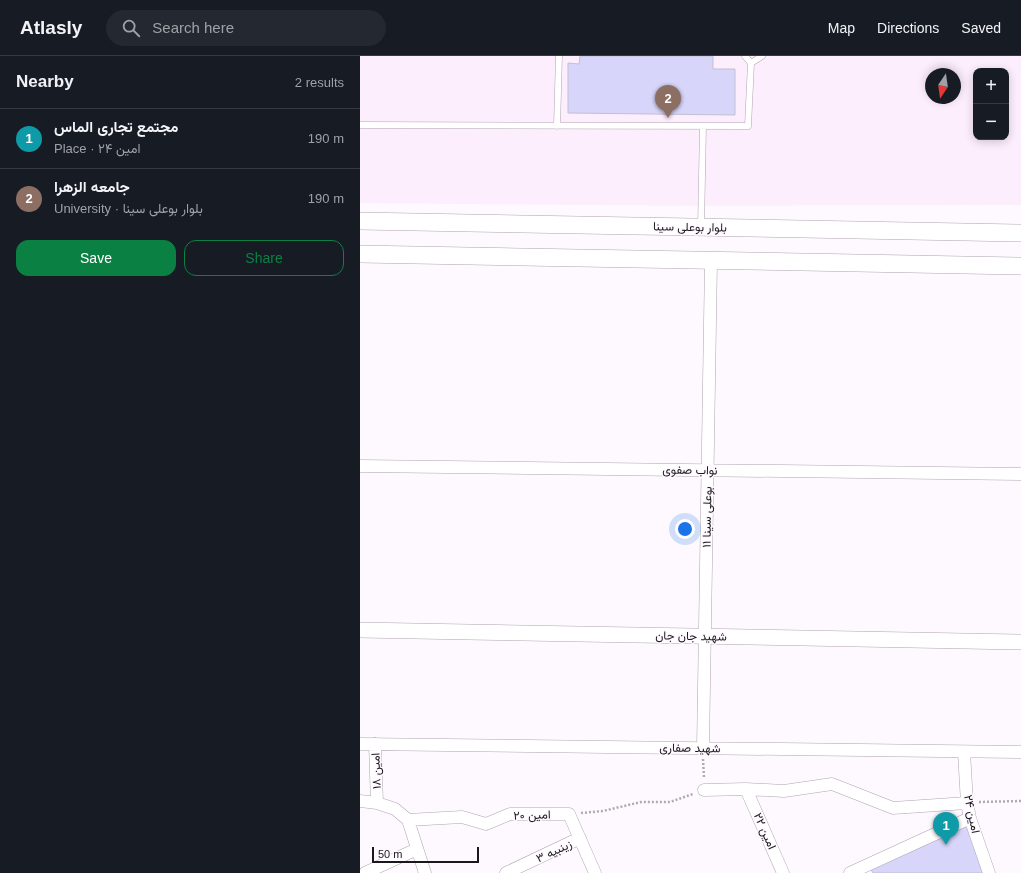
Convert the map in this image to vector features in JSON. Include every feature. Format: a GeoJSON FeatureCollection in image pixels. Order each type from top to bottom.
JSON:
{"type":"FeatureCollection","features":[{"type":"Feature","properties":{"kind":"main road","name":"بلوار بوعلی سینا"},"geometry":{"type":"LineString","coordinates":[[360,221],[1021,233]]}},
{"type":"Feature","properties":{"kind":"main road"},"geometry":{"type":"LineString","coordinates":[[360,254],[1021,266]]}},
{"type":"Feature","properties":{"kind":"street","name":"بوعلی سینا ۱۱"},"geometry":{"type":"LineString","coordinates":[[703,748],[711,261]]}},
{"type":"Feature","properties":{"kind":"street","name":"نواب صفوی"},"geometry":{"type":"LineString","coordinates":[[360,466],[1021,474]]}},
{"type":"Feature","properties":{"kind":"street","name":"شهید جان جان"},"geometry":{"type":"LineString","coordinates":[[360,630],[1021,642]]}},
{"type":"Feature","properties":{"kind":"street","name":"شهید صفاری"},"geometry":{"type":"LineString","coordinates":[[360,744],[1021,752]]}},
{"type":"Feature","properties":{"kind":"street","name":"امین ۱۸"},"geometry":{"type":"LineString","coordinates":[[375,744],[377,803],[395,809],[408,820]]}},
{"type":"Feature","properties":{"kind":"street","name":"امین ۲۴"},"geometry":{"type":"LineString","coordinates":[[964,752],[967,803],[970,818],[989,873]]}},
{"type":"Feature","properties":{"kind":"street"},"geometry":{"type":"LineString","coordinates":[[704,790],[746,789],[784,791],[832,784],[893,808],[967,803]]}},
{"type":"Feature","properties":{"kind":"street","name":"امین ۲۲"},"geometry":{"type":"LineString","coordinates":[[746,789],[783,873]]}},
{"type":"Feature","properties":{"kind":"street"},"geometry":{"type":"LineString","coordinates":[[360,801],[377,803]]}},
{"type":"Feature","properties":{"kind":"street","name":"امین ۲۰"},"geometry":{"type":"LineString","coordinates":[[408,820],[462,817],[486,824],[510,814],[569,814],[595,873]]}},
{"type":"Feature","properties":{"kind":"street"},"geometry":{"type":"LineString","coordinates":[[850,873],[970,818]]}},
{"type":"Feature","properties":{"kind":"street"},"geometry":{"type":"LineString","coordinates":[[408,820],[425,873]]}},
{"type":"Feature","properties":{"kind":"street","name":"زینبیه ۳"},"geometry":{"type":"LineString","coordinates":[[506,873],[580,838]]}},
{"type":"Feature","properties":{"kind":"street"},"geometry":{"type":"LineString","coordinates":[[365,873],[417,849]]}},
{"type":"Feature","properties":{"kind":"lane"},"geometry":{"type":"LineString","coordinates":[[557,126],[559,56]]}},
{"type":"Feature","properties":{"kind":"lane"},"geometry":{"type":"LineString","coordinates":[[360,125],[748,126],[751,63],[745,56]]}},
{"type":"Feature","properties":{"kind":"lane"},"geometry":{"type":"LineString","coordinates":[[751,63],[762,56]]}},
{"type":"Feature","properties":{"kind":"lane"},"geometry":{"type":"LineString","coordinates":[[701,227],[703,126]]}},
{"type":"Feature","properties":{"kind":"path"},"geometry":{"type":"LineString","coordinates":[[569,814],[603,811],[641,802],[670,802],[704,790],[703,748]]}},
{"type":"Feature","properties":{"kind":"path"},"geometry":{"type":"LineString","coordinates":[[967,803],[1021,801]]}},
{"type":"Feature","properties":{"kind":"shaded area"},"geometry":{"type":"Polygon","coordinates":[[[360,56],[1021,56],[1021,205],[687,206],[360,203],[360,56]]]}},
{"type":"Feature","properties":{"kind":"building"},"geometry":{"type":"Polygon","coordinates":[[[580,56],[713,56],[713,69],[735,69],[735,115],[568,113],[568,63],[579,64],[580,56]]]}},
{"type":"Feature","properties":{"kind":"building"},"geometry":{"type":"Polygon","coordinates":[[[966,822],[984,873],[873,873],[870,868],[966,822]]]}},
{"type":"Feature","properties":{"kind":"place","name":"جامعه الزهرا"},"geometry":{"type":"Point","coordinates":[668,118]}},
{"type":"Feature","properties":{"kind":"place","name":"مجتمع تجاری الماس"},"geometry":{"type":"Point","coordinates":[946,845]}}]}
